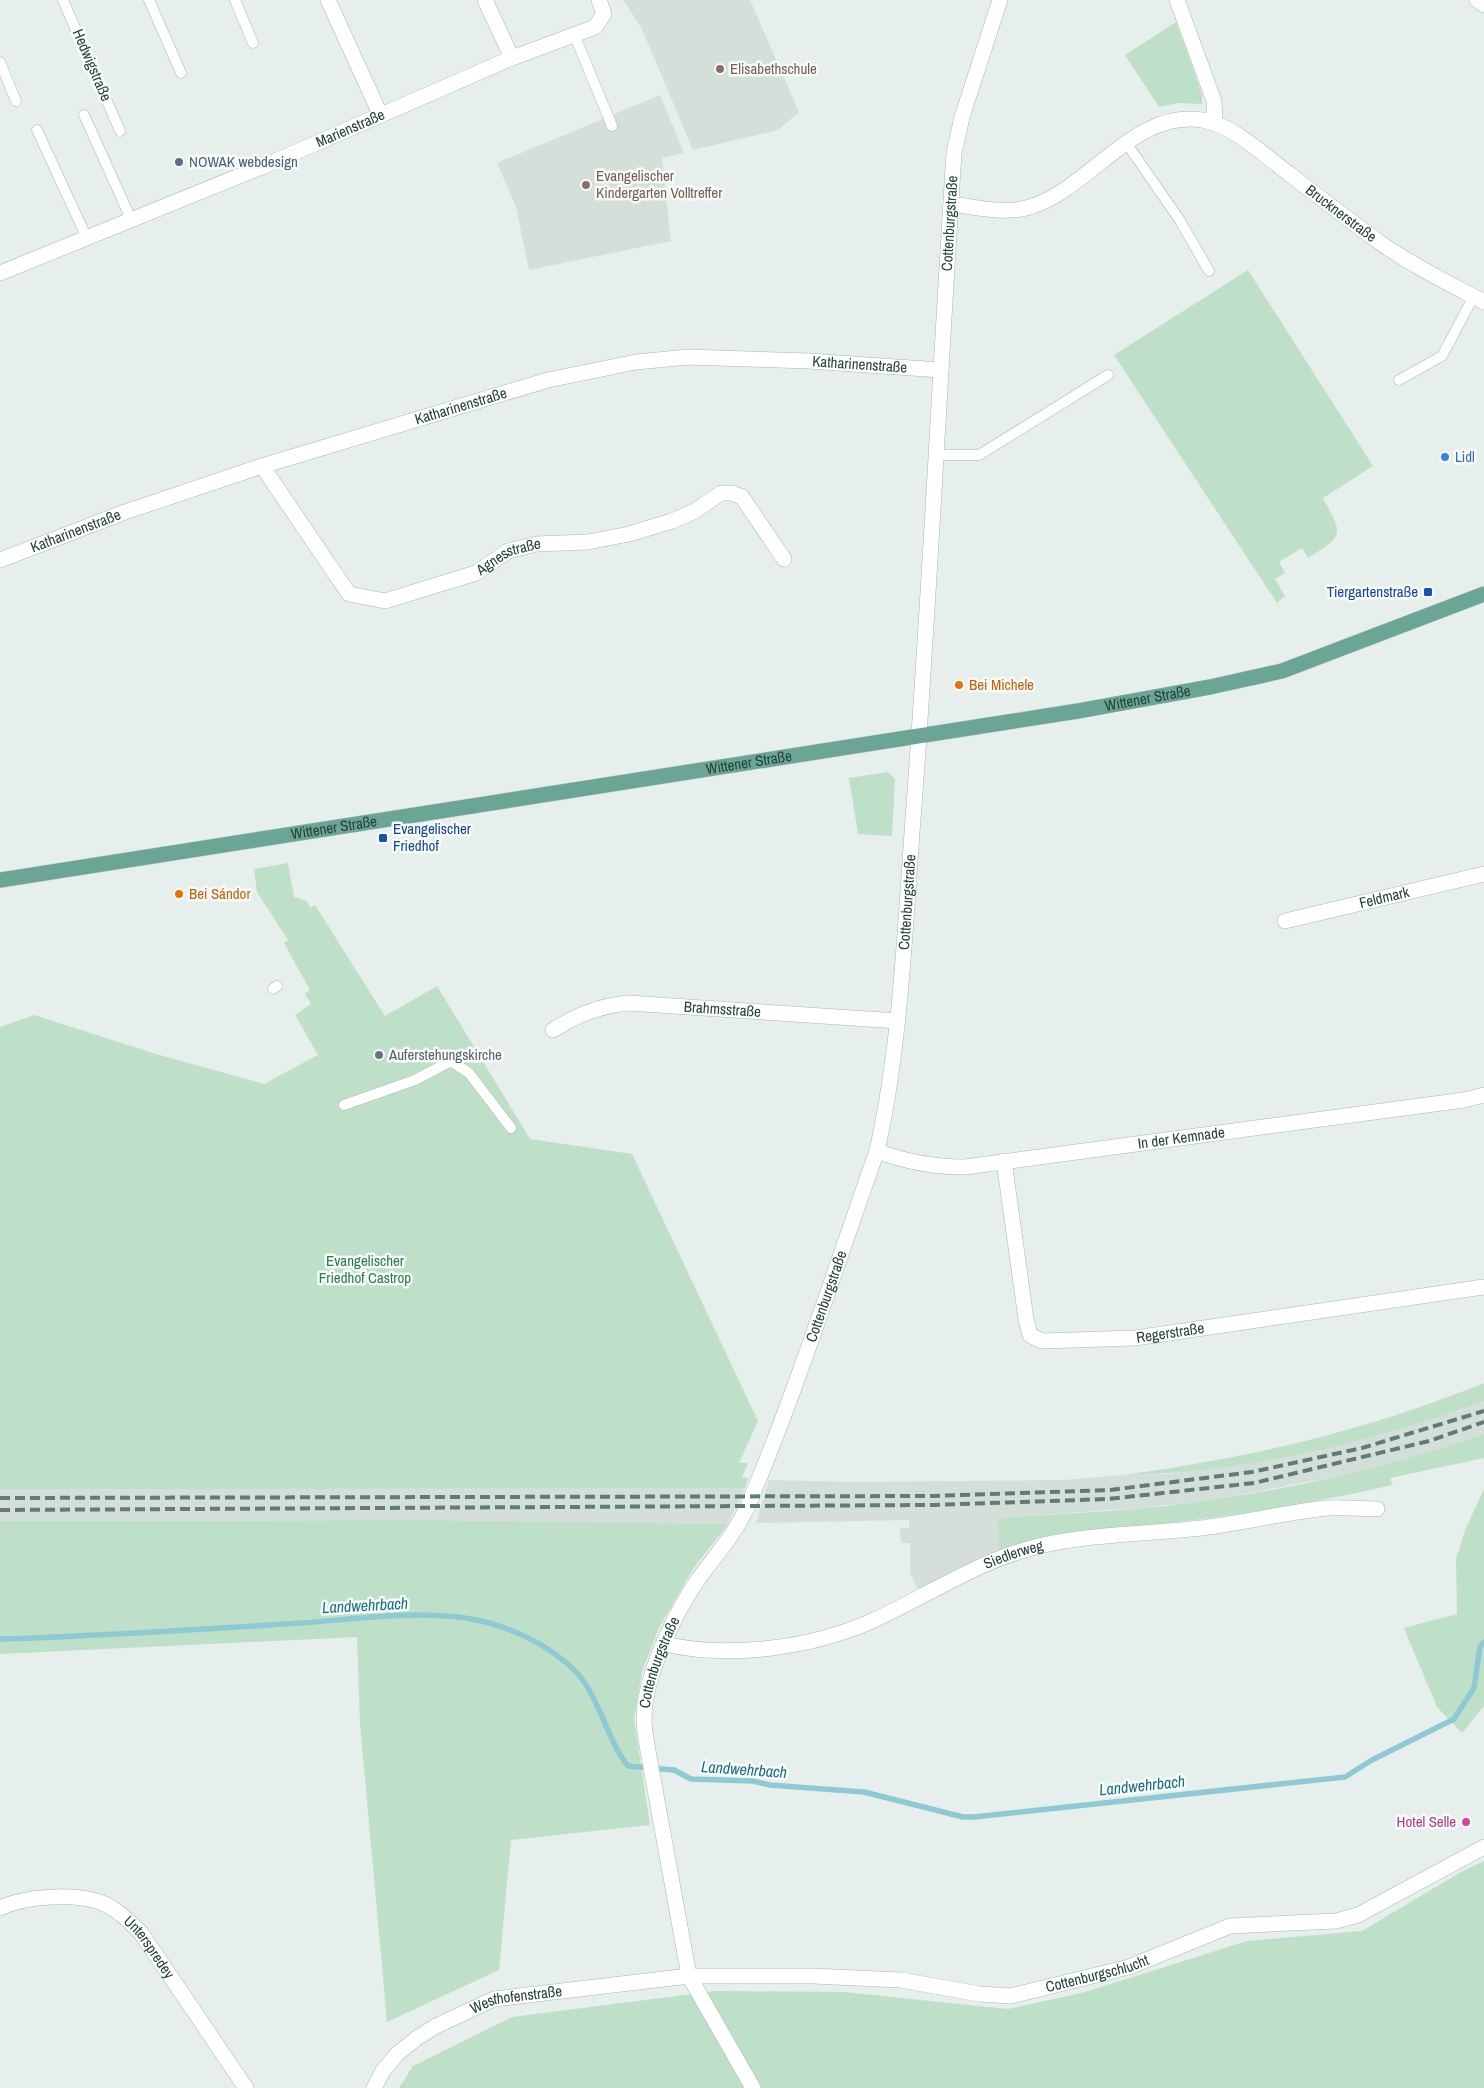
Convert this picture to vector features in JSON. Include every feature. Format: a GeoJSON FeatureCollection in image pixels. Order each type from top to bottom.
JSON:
{"type":"FeatureCollection","features":[{"type":"Feature","properties":{"kind":"main road","name":"Wittener Straße"},"geometry":{"type":"LineString","coordinates":[[0,880],[1078,711],[1210,687],[1282,671],[1484,594]]}},
{"type":"Feature","properties":{"kind":"street"},"geometry":{"type":"LineString","coordinates":[[328,0],[380,114]]}},
{"type":"Feature","properties":{"kind":"street"},"geometry":{"type":"LineString","coordinates":[[485,0],[512,58]]}},
{"type":"Feature","properties":{"kind":"street","name":"Cottenburgstraße"},"geometry":{"type":"LineString","coordinates":[[753,2088],[689,1976],[663,1828],[652,1779],[645,1734],[644,1707],[649,1684],[665,1644],[696,1582],[742,1521],[770,1452],[877,1151],[893,1071],[898,1021],[919,735],[954,153],[962,116],[1000,0]]}},
{"type":"Feature","properties":{"kind":"street"},"geometry":{"type":"LineString","coordinates":[[1177,0],[1214,101],[1215,124]]}},
{"type":"Feature","properties":{"kind":"street"},"geometry":{"type":"LineString","coordinates":[[1477,0],[1484,5]]}},
{"type":"Feature","properties":{"kind":"street","name":"Marienstraße"},"geometry":{"type":"LineString","coordinates":[[0,273],[86,236],[264,166],[512,58],[595,26],[604,14],[600,3]]}},
{"type":"Feature","properties":{"kind":"street","name":"Brucknerstraße"},"geometry":{"type":"LineString","coordinates":[[951,204],[996,210],[1027,208],[1054,196],[1127,144],[1160,124],[1176,120],[1202,120],[1232,131],[1384,245],[1479,299]]}},
{"type":"Feature","properties":{"kind":"street","name":"Katharinenstraße"},"geometry":{"type":"LineString","coordinates":[[0,560],[125,512],[262,466],[548,380],[636,362],[688,357],[809,361],[940,370]]}},
{"type":"Feature","properties":{"kind":"street","name":"Agnesstraße"},"geometry":{"type":"LineString","coordinates":[[262,466],[349,594],[367,599],[385,601],[476,573],[508,551],[537,544],[588,542],[672,522],[695,511],[721,493],[732,493],[742,498],[784,559]]}},
{"type":"Feature","properties":{"kind":"street","name":"Feldmark"},"geometry":{"type":"LineString","coordinates":[[1285,921],[1484,874]]}},
{"type":"Feature","properties":{"kind":"street","name":"Brahmsstraße"},"geometry":{"type":"LineString","coordinates":[[553,1030],[576,1015],[598,1008],[628,1003],[898,1021]]}},
{"type":"Feature","properties":{"kind":"street","name":"In der Kemnade"},"geometry":{"type":"LineString","coordinates":[[877,1151],[897,1159],[945,1167],[1004,1162],[1464,1100],[1484,1095]]}},
{"type":"Feature","properties":{"kind":"street","name":"Regerstraße"},"geometry":{"type":"LineString","coordinates":[[1004,1162],[1026,1319],[1030,1335],[1042,1342],[1135,1338],[1484,1286]]}},
{"type":"Feature","properties":{"kind":"street","name":"Siedlerweg"},"geometry":{"type":"LineString","coordinates":[[665,1644],[690,1650],[714,1652],[743,1650],[819,1638],[870,1622],[998,1559],[1046,1544],[1202,1528],[1329,1508],[1377,1509]]}},
{"type":"Feature","properties":{"kind":"street","name":"Cottenburgschlucht"},"geometry":{"type":"LineString","coordinates":[[689,1976],[813,1976],[901,1980],[979,1994],[1012,1996],[1129,1967],[1230,1926],[1336,1921],[1358,1916],[1484,1847]]}},
{"type":"Feature","properties":{"kind":"street","name":"Unterspredey"},"geometry":{"type":"LineString","coordinates":[[0,1908],[10,1904],[54,1896],[100,1902],[122,1915],[141,1933],[246,2088]]}},
{"type":"Feature","properties":{"kind":"street","name":"Westhofenstraße"},"geometry":{"type":"LineString","coordinates":[[374,2088],[383,2071],[396,2055],[418,2038],[436,2026],[494,1999],[689,1976]]}},
{"type":"Feature","properties":{"kind":"lane","name":"Hedwigstraße"},"geometry":{"type":"LineString","coordinates":[[63,0],[120,131]]}},
{"type":"Feature","properties":{"kind":"lane"},"geometry":{"type":"LineString","coordinates":[[149,0],[181,73]]}},
{"type":"Feature","properties":{"kind":"lane"},"geometry":{"type":"LineString","coordinates":[[235,0],[253,43]]}},
{"type":"Feature","properties":{"kind":"lane"},"geometry":{"type":"LineString","coordinates":[[574,34],[612,126]]}},
{"type":"Feature","properties":{"kind":"lane"},"geometry":{"type":"LineString","coordinates":[[0,62],[16,101]]}},
{"type":"Feature","properties":{"kind":"lane"},"geometry":{"type":"LineString","coordinates":[[84,115],[131,219]]}},
{"type":"Feature","properties":{"kind":"lane"},"geometry":{"type":"LineString","coordinates":[[37,130],[86,236]]}},
{"type":"Feature","properties":{"kind":"lane"},"geometry":{"type":"LineString","coordinates":[[1127,144],[1179,218],[1209,271]]}},
{"type":"Feature","properties":{"kind":"lane","name":"Brucknerstraße"},"geometry":{"type":"LineString","coordinates":[[1399,380],[1442,356],[1479,299]]}},
{"type":"Feature","properties":{"kind":"lane"},"geometry":{"type":"LineString","coordinates":[[936,455],[979,455],[1108,375]]}},
{"type":"Feature","properties":{"kind":"lane"},"geometry":{"type":"LineString","coordinates":[[344,1105],[415,1080],[450,1061],[470,1073],[511,1128]]}},
{"type":"Feature","properties":{"kind":"shaded area","name":"Elisabethschule"},"geometry":{"type":"Polygon","coordinates":[[[623,0],[750,0],[799,112],[778,130],[693,150],[641,27],[623,0]]]}},
{"type":"Feature","properties":{"kind":"shaded area","name":"Evangelischer Kindergarten Volltreffer"},"geometry":{"type":"Polygon","coordinates":[[[660,95],[684,153],[662,158],[671,241],[529,270],[516,207],[497,163],[660,95]]]}},
{"type":"Feature","properties":{"kind":"shaded area"},"geometry":{"type":"Polygon","coordinates":[[[1484,1401],[1484,1434],[1415,1457],[1354,1473],[1213,1500],[1139,1508],[999,1518],[999,1550],[918,1589],[910,1573],[910,1543],[901,1543],[900,1528],[909,1528],[909,1520],[756,1523],[769,1480],[854,1482],[1064,1480],[1123,1475],[1167,1474],[1268,1459],[1330,1446],[1406,1427],[1484,1401]]]}},
{"type":"Feature","properties":{"kind":"shaded area"},"geometry":{"type":"Polygon","coordinates":[[[311,1487],[745,1488],[728,1524],[426,1520],[0,1521],[0,1489],[311,1487]]]}},
{"type":"Feature","properties":{"kind":"green space"},"geometry":{"type":"Polygon","coordinates":[[[1176,22],[1202,94],[1202,104],[1178,103],[1159,107],[1125,55],[1176,22]]]}},
{"type":"Feature","properties":{"kind":"green space"},"geometry":{"type":"Polygon","coordinates":[[[1248,270],[1373,466],[1323,498],[1334,519],[1337,533],[1329,544],[1308,558],[1302,548],[1279,562],[1285,573],[1275,579],[1285,596],[1277,603],[1114,355],[1248,270]]]}},
{"type":"Feature","properties":{"kind":"green space"},"geometry":{"type":"Polygon","coordinates":[[[888,772],[895,779],[892,836],[858,834],[849,778],[888,772]]]}},
{"type":"Feature","properties":{"kind":"green space","name":"Evangelischer Friedhof Castrop"},"geometry":{"type":"Polygon","coordinates":[[[288,863],[294,897],[307,901],[310,908],[315,905],[385,1016],[437,986],[530,1139],[632,1154],[758,1421],[739,1463],[748,1463],[742,1477],[748,1478],[745,1488],[0,1489],[0,1027],[34,1015],[156,1054],[264,1084],[318,1055],[295,1015],[311,1004],[305,994],[310,990],[284,943],[288,940],[257,892],[254,869],[288,863]]]}},
{"type":"Feature","properties":{"kind":"green space"},"geometry":{"type":"Polygon","coordinates":[[[1484,1383],[1484,1401],[1397,1430],[1352,1442],[1261,1462],[1215,1469],[1123,1475],[1216,1460],[1306,1441],[1395,1415],[1484,1383]]]}},
{"type":"Feature","properties":{"kind":"green space"},"geometry":{"type":"Polygon","coordinates":[[[1484,1434],[1484,1458],[1390,1478],[1393,1485],[1227,1516],[1062,1534],[1020,1543],[999,1550],[998,1518],[1165,1506],[1287,1487],[1406,1459],[1484,1434]]]}},
{"type":"Feature","properties":{"kind":"green space"},"geometry":{"type":"Polygon","coordinates":[[[1484,1489],[1484,1706],[1462,1733],[1437,1707],[1404,1628],[1457,1614],[1456,1559],[1465,1530],[1484,1489]]]}},
{"type":"Feature","properties":{"kind":"green space"},"geometry":{"type":"Polygon","coordinates":[[[426,1520],[728,1524],[693,1569],[659,1628],[642,1672],[634,1719],[650,1825],[511,1840],[499,1970],[387,2022],[360,1724],[357,1637],[0,1654],[0,1521],[426,1520]]]}},
{"type":"Feature","properties":{"kind":"green space"},"geometry":{"type":"Polygon","coordinates":[[[1484,1861],[1484,2088],[399,2088],[413,2066],[512,2017],[716,1991],[844,1992],[1008,2009],[1085,1992],[1247,1941],[1362,1931],[1459,1873],[1484,1861]]]}},
{"type":"Feature","properties":{"kind":"waterway","name":"Landwehrbach"},"geometry":{"type":"LineString","coordinates":[[0,1639],[188,1630],[396,1615],[467,1618],[500,1626],[521,1635],[542,1645],[569,1665],[588,1687],[613,1741],[628,1766],[674,1770],[691,1779],[753,1781],[770,1785],[864,1792],[963,1817],[1345,1777],[1372,1760],[1454,1719],[1474,1688],[1480,1647],[1484,1642]]}},
{"type":"Feature","properties":{"kind":"railway"},"geometry":{"type":"LineString","coordinates":[[0,1498],[933,1496],[1110,1490],[1252,1472],[1362,1448],[1484,1411]]}},
{"type":"Feature","properties":{"kind":"railway"},"geometry":{"type":"LineString","coordinates":[[0,1510],[933,1505],[1108,1499],[1254,1483],[1429,1441],[1484,1422]]}},
{"type":"Feature","properties":{"kind":"place","name":"Elisabethschule"},"geometry":{"type":"Point","coordinates":[720,69]}},
{"type":"Feature","properties":{"kind":"place","name":"NOWAK webdesign"},"geometry":{"type":"Point","coordinates":[179,162]}},
{"type":"Feature","properties":{"kind":"place","name":"Evangelischer Kindergarten Volltreffer"},"geometry":{"type":"Point","coordinates":[586,185]}},
{"type":"Feature","properties":{"kind":"place","name":"Lidl"},"geometry":{"type":"Point","coordinates":[1445,457]}},
{"type":"Feature","properties":{"kind":"place","name":"Tiergartenstraße"},"geometry":{"type":"Point","coordinates":[1428,592]}},
{"type":"Feature","properties":{"kind":"place","name":"Bei Michele"},"geometry":{"type":"Point","coordinates":[959,685]}},
{"type":"Feature","properties":{"kind":"place","name":"Evangelischer Friedhof"},"geometry":{"type":"Point","coordinates":[383,838]}},
{"type":"Feature","properties":{"kind":"place","name":"Bei Sándor"},"geometry":{"type":"Point","coordinates":[179,894]}},
{"type":"Feature","properties":{"kind":"place","name":"Auferstehungskirche"},"geometry":{"type":"Point","coordinates":[379,1055]}},
{"type":"Feature","properties":{"kind":"place","name":"Hotel Selle"},"geometry":{"type":"Point","coordinates":[1466,1822]}}]}
